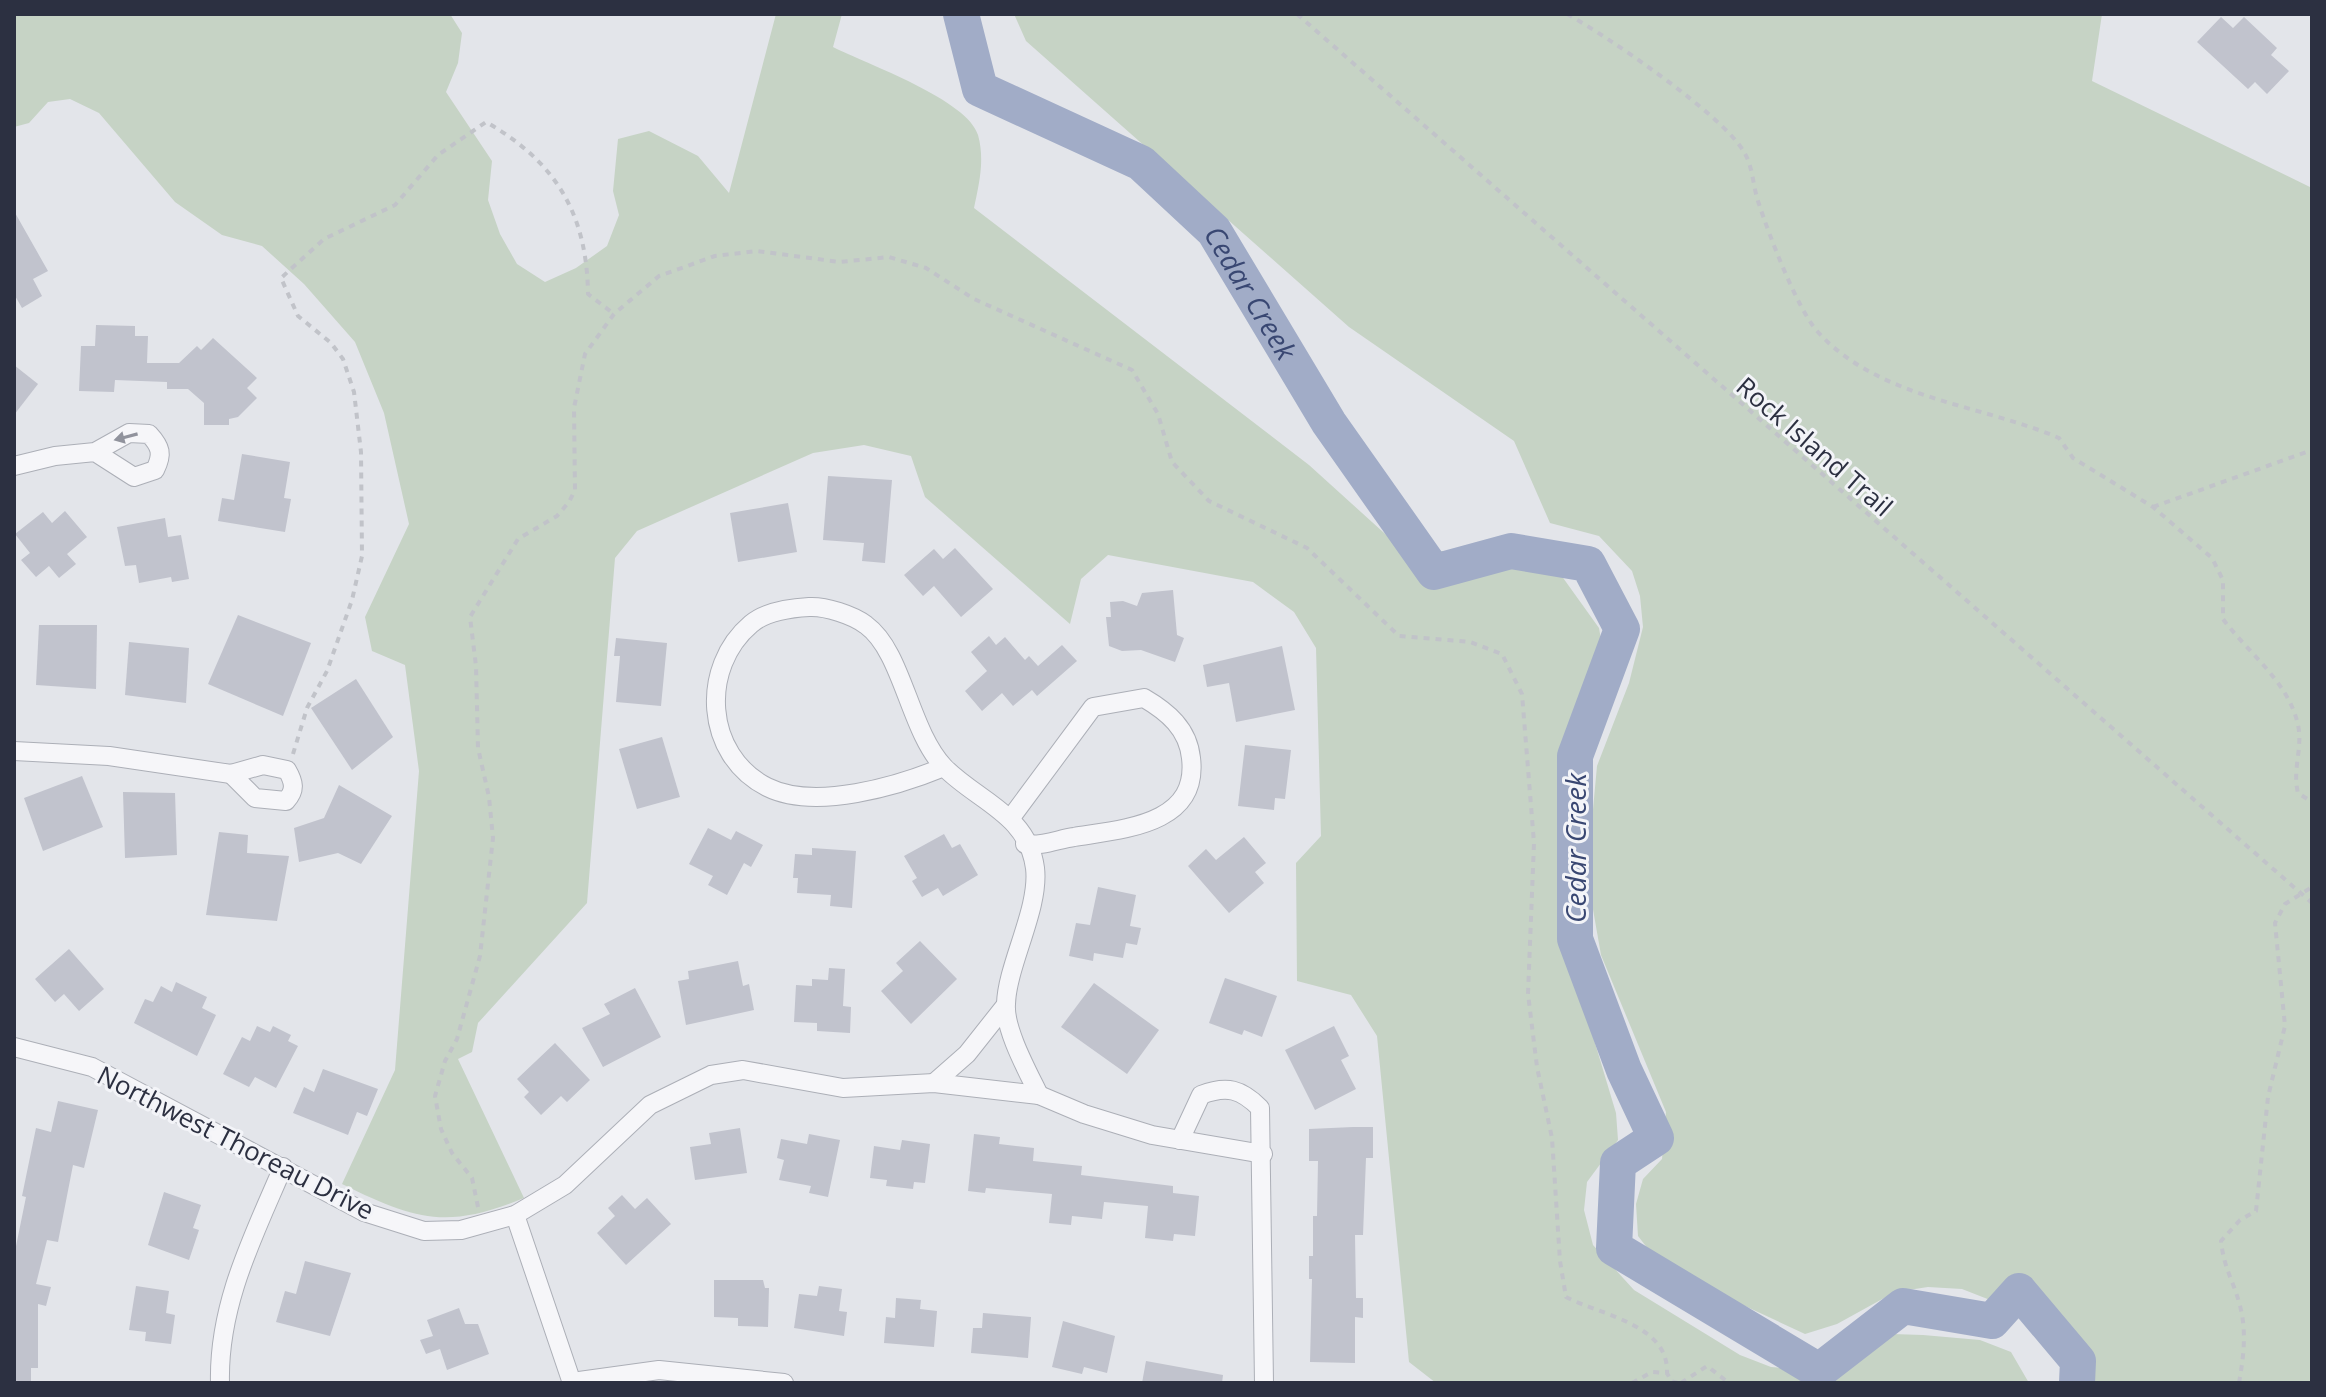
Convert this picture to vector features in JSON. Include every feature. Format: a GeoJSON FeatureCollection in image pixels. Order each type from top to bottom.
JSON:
{"type":"FeatureCollection","features":[{"type":"Feature","properties":{"kind":"street"},"geometry":{"type":"LineString","coordinates":[[14,466],[55,456],[95,452]]}},
{"type":"Feature","properties":{"kind":"street"},"geometry":{"type":"LineString","coordinates":[[934,1083],[967,1054],[1005,1006],[1033,886],[1035,868],[1025,844],[1010,819],[944,767],[920,731],[886,648],[866,625],[813,607],[784,610],[753,622],[725,653],[715,686],[716,722],[732,754],[750,775],[768,788],[793,795],[859,792],[901,784],[944,767]]}},
{"type":"Feature","properties":{"kind":"street"},"geometry":{"type":"LineString","coordinates":[[1010,819],[1093,707],[1144,698],[1163,709],[1182,729],[1190,746],[1193,769],[1189,791],[1179,805],[1144,826],[1025,844]]}},
{"type":"Feature","properties":{"kind":"street"},"geometry":{"type":"LineString","coordinates":[[14,751],[109,756],[231,774],[263,765],[287,770],[294,781],[292,794],[286,801],[271,802],[255,798],[231,774]]}},
{"type":"Feature","properties":{"kind":"street"},"geometry":{"type":"LineString","coordinates":[[1005,1006],[1017,1046],[1039,1095]]}},
{"type":"Feature","properties":{"kind":"street","name":"Northwest Thoreau Drive"},"geometry":{"type":"LineString","coordinates":[[14,1047],[92,1067],[364,1212],[424,1231],[461,1230],[515,1215],[565,1185],[650,1105],[711,1075],[743,1070],[843,1088],[934,1083],[1039,1095],[1084,1114],[1180,1140],[1263,1154]]}},
{"type":"Feature","properties":{"kind":"street"},"geometry":{"type":"LineString","coordinates":[[1180,1140],[1201,1095],[1222,1087],[1246,1094],[1260,1108],[1264,1383]]}},
{"type":"Feature","properties":{"kind":"street"},"geometry":{"type":"LineString","coordinates":[[220,1383],[225,1322],[237,1275],[283,1167]]}},
{"type":"Feature","properties":{"kind":"street"},"geometry":{"type":"LineString","coordinates":[[515,1215],[572,1382],[659,1370],[784,1383]]}},
{"type":"Feature","properties":{"kind":"path","name":"Rock Island Trail"},"geometry":{"type":"LineString","coordinates":[[1297,14],[2312,903]]}},
{"type":"Feature","properties":{"kind":"path"},"geometry":{"type":"LineString","coordinates":[[1567,14],[1600,33],[1712,117],[1745,152],[1773,240],[1816,330],[1852,361],[1900,385],[2059,438],[2073,458],[2153,507],[2212,558],[2223,580],[2223,619],[2275,678],[2298,725],[2294,776],[2298,793],[2312,802]]}},
{"type":"Feature","properties":{"kind":"path"},"geometry":{"type":"LineString","coordinates":[[287,770],[307,708],[327,671],[352,600],[362,556],[361,452],[354,392],[343,359],[331,343],[298,316],[281,278],[324,239],[395,205],[438,155],[486,122],[514,138],[564,191],[581,229],[588,294],[614,314]]}},
{"type":"Feature","properties":{"kind":"path"},"geometry":{"type":"LineString","coordinates":[[478,1207],[472,1178],[452,1153],[441,1129],[435,1096],[445,1061],[457,1039],[480,956],[493,838],[489,797],[478,748],[476,666],[470,617],[518,539],[557,516],[575,490],[574,408],[585,354],[614,314],[659,276],[715,256],[757,251],[840,262],[889,257],[926,268],[974,299],[1132,370],[1158,414],[1172,462],[1209,501],[1307,548],[1399,636],[1470,642],[1502,654],[1522,694],[1534,843],[1528,994],[1537,1067],[1552,1138],[1560,1261],[1566,1297],[1649,1335],[1662,1347],[1671,1381],[1680,1383],[1707,1366],[1729,1383]]}},
{"type":"Feature","properties":{"kind":"path"},"geometry":{"type":"LineString","coordinates":[[2153,507],[2312,450]]}},
{"type":"Feature","properties":{"kind":"path"},"geometry":{"type":"LineString","coordinates":[[2239,1383],[2246,1342],[2239,1300],[2224,1267],[2221,1241],[2240,1220],[2256,1211],[2268,1097],[2285,1026],[2275,923],[2285,904],[2312,887]]}},
{"type":"Feature","properties":{"kind":"path"},"geometry":{"type":"LineString","coordinates":[[1632,1383],[1652,1372],[1667,1373]]}},
{"type":"Feature","properties":{"kind":"green space"},"geometry":{"type":"Polygon","coordinates":[[[14,14],[450,14],[462,33],[458,63],[446,92],[492,161],[488,200],[500,234],[517,264],[545,282],[576,268],[607,246],[619,215],[613,191],[618,139],[649,131],[698,156],[729,193],[776,14],[842,14],[833,47],[937,96],[970,122],[978,135],[981,154],[974,208],[1309,465],[1404,551],[1445,551],[1527,562],[1561,575],[1599,628],[1603,651],[1566,751],[1562,867],[1565,943],[1616,1113],[1618,1140],[1587,1182],[1584,1210],[1593,1245],[1634,1290],[1740,1355],[1771,1367],[1792,1369],[1861,1350],[1892,1334],[1923,1335],[1980,1340],[2011,1352],[2029,1383],[1436,1383],[1409,1362],[1377,1036],[1351,995],[1297,981],[1296,863],[1321,836],[1316,648],[1294,612],[1253,582],[1108,555],[1081,579],[1070,624],[925,497],[911,456],[864,445],[813,453],[637,531],[615,558],[587,903],[478,1023],[472,1052],[458,1059],[524,1198],[473,1214],[432,1216],[390,1206],[342,1184],[395,1070],[419,771],[405,665],[372,651],[365,617],[409,524],[384,413],[355,342],[304,284],[262,246],[222,235],[175,202],[99,113],[70,99],[48,102],[29,123],[14,127],[14,14]]]}},
{"type":"Feature","properties":{"kind":"green space"},"geometry":{"type":"Polygon","coordinates":[[[1014,14],[2102,14],[2092,81],[2312,188],[2312,1383],[2076,1383],[2026,1314],[1962,1289],[1928,1287],[1895,1292],[1837,1324],[1805,1334],[1732,1300],[1652,1254],[1638,1236],[1636,1204],[1643,1179],[1662,1159],[1666,1112],[1601,955],[1591,898],[1591,831],[1597,766],[1629,683],[1643,627],[1640,596],[1632,571],[1599,536],[1550,523],[1514,441],[1349,327],[1026,41],[1014,14]]]}},
{"type":"Feature","properties":{"kind":"building"},"geometry":{"type":"Polygon","coordinates":[[[2221,17],[2233,28],[2244,17],[2277,48],[2271,55],[2289,71],[2267,94],[2255,82],[2248,89],[2197,42],[2221,17]]]}},
{"type":"Feature","properties":{"kind":"building"},"geometry":{"type":"Polygon","coordinates":[[[14,211],[48,271],[33,279],[42,296],[22,308],[14,294],[14,211]]]}},
{"type":"Feature","properties":{"kind":"building"},"geometry":{"type":"Polygon","coordinates":[[[96,325],[135,326],[135,336],[148,336],[147,363],[179,363],[197,346],[201,350],[213,338],[257,378],[247,388],[257,398],[238,417],[229,419],[229,425],[204,425],[204,403],[188,389],[167,389],[167,382],[115,380],[114,392],[79,391],[81,346],[95,346],[96,325]]]}},
{"type":"Feature","properties":{"kind":"building"},"geometry":{"type":"Polygon","coordinates":[[[14,365],[38,384],[14,415],[14,365]]]}},
{"type":"Feature","properties":{"kind":"building"},"geometry":{"type":"Polygon","coordinates":[[[242,454],[290,462],[284,498],[291,499],[285,532],[218,521],[222,498],[234,500],[242,454]]]}},
{"type":"Feature","properties":{"kind":"building"},"geometry":{"type":"Polygon","coordinates":[[[828,476],[892,480],[885,563],[862,561],[864,543],[823,540],[828,476]]]}},
{"type":"Feature","properties":{"kind":"building"},"geometry":{"type":"Polygon","coordinates":[[[788,503],[797,552],[738,562],[730,513],[788,503]]]}},
{"type":"Feature","properties":{"kind":"building"},"geometry":{"type":"Polygon","coordinates":[[[65,511],[87,537],[67,554],[76,564],[59,578],[49,566],[36,577],[21,560],[30,553],[15,534],[43,512],[52,523],[65,511]]]}},
{"type":"Feature","properties":{"kind":"building"},"geometry":{"type":"Polygon","coordinates":[[[165,518],[168,537],[181,535],[189,579],[172,582],[171,577],[139,583],[136,565],[125,566],[117,527],[165,518]]]}},
{"type":"Feature","properties":{"kind":"building"},"geometry":{"type":"Polygon","coordinates":[[[955,548],[993,589],[961,617],[934,586],[923,596],[904,575],[934,549],[943,559],[955,548]]]}},
{"type":"Feature","properties":{"kind":"building"},"geometry":{"type":"Polygon","coordinates":[[[1173,590],[1177,635],[1184,638],[1175,662],[1141,650],[1122,651],[1109,646],[1106,617],[1111,617],[1110,602],[1123,601],[1137,606],[1142,593],[1173,590]]]}},
{"type":"Feature","properties":{"kind":"building"},"geometry":{"type":"Polygon","coordinates":[[[238,615],[311,643],[283,716],[208,684],[238,615]]]}},
{"type":"Feature","properties":{"kind":"building"},"geometry":{"type":"Polygon","coordinates":[[[39,625],[97,625],[96,689],[36,685],[39,625]]]}},
{"type":"Feature","properties":{"kind":"building"},"geometry":{"type":"Polygon","coordinates":[[[989,636],[996,645],[1005,637],[1025,660],[1029,656],[1038,666],[1062,645],[1077,661],[1037,696],[1032,690],[1013,706],[1002,693],[982,711],[965,691],[987,671],[971,652],[989,636]]]}},
{"type":"Feature","properties":{"kind":"building"},"geometry":{"type":"Polygon","coordinates":[[[616,638],[667,643],[661,706],[616,702],[620,656],[614,656],[616,638]]]}},
{"type":"Feature","properties":{"kind":"building"},"geometry":{"type":"Polygon","coordinates":[[[129,642],[189,648],[186,703],[125,695],[129,642]]]}},
{"type":"Feature","properties":{"kind":"building"},"geometry":{"type":"Polygon","coordinates":[[[1282,646],[1295,710],[1236,722],[1229,683],[1207,687],[1203,665],[1282,646]]]}},
{"type":"Feature","properties":{"kind":"building"},"geometry":{"type":"Polygon","coordinates":[[[356,679],[393,737],[352,770],[311,708],[356,679]]]}},
{"type":"Feature","properties":{"kind":"building"},"geometry":{"type":"Polygon","coordinates":[[[662,737],[680,797],[637,809],[619,749],[662,737]]]}},
{"type":"Feature","properties":{"kind":"building"},"geometry":{"type":"Polygon","coordinates":[[[1245,745],[1291,750],[1285,799],[1275,798],[1274,810],[1238,806],[1245,745]]]}},
{"type":"Feature","properties":{"kind":"building"},"geometry":{"type":"Polygon","coordinates":[[[82,776],[103,827],[43,851],[24,798],[82,776]]]}},
{"type":"Feature","properties":{"kind":"building"},"geometry":{"type":"Polygon","coordinates":[[[339,785],[392,816],[361,864],[338,853],[299,862],[294,828],[324,818],[339,785]]]}},
{"type":"Feature","properties":{"kind":"building"},"geometry":{"type":"Polygon","coordinates":[[[123,792],[175,793],[177,855],[125,858],[123,792]]]}},
{"type":"Feature","properties":{"kind":"building"},"geometry":{"type":"Polygon","coordinates":[[[708,828],[731,840],[736,831],[763,845],[751,867],[744,863],[727,895],[708,885],[713,876],[689,864],[708,828]]]}},
{"type":"Feature","properties":{"kind":"building"},"geometry":{"type":"Polygon","coordinates":[[[219,832],[248,835],[247,853],[289,856],[277,921],[206,915],[219,832]]]}},
{"type":"Feature","properties":{"kind":"building"},"geometry":{"type":"Polygon","coordinates":[[[944,834],[952,848],[960,844],[978,875],[943,896],[938,888],[922,897],[912,881],[917,878],[904,856],[944,834]]]}},
{"type":"Feature","properties":{"kind":"building"},"geometry":{"type":"Polygon","coordinates":[[[1244,837],[1266,863],[1255,872],[1264,883],[1229,913],[1188,866],[1206,849],[1216,860],[1244,837]]]}},
{"type":"Feature","properties":{"kind":"building"},"geometry":{"type":"Polygon","coordinates":[[[812,848],[856,851],[852,908],[830,906],[831,895],[797,893],[798,878],[793,878],[795,854],[812,855],[812,848]]]}},
{"type":"Feature","properties":{"kind":"building"},"geometry":{"type":"Polygon","coordinates":[[[1098,887],[1136,895],[1130,926],[1141,928],[1137,945],[1126,943],[1123,958],[1094,953],[1093,961],[1069,956],[1076,923],[1090,925],[1098,887]]]}},
{"type":"Feature","properties":{"kind":"building"},"geometry":{"type":"Polygon","coordinates":[[[920,941],[957,979],[911,1024],[881,991],[903,971],[896,963],[920,941]]]}},
{"type":"Feature","properties":{"kind":"building"},"geometry":{"type":"Polygon","coordinates":[[[69,949],[104,989],[79,1011],[64,994],[55,1002],[35,979],[69,949]]]}},
{"type":"Feature","properties":{"kind":"building"},"geometry":{"type":"Polygon","coordinates":[[[738,961],[743,986],[749,984],[754,1010],[686,1025],[678,981],[689,979],[688,971],[738,961]]]}},
{"type":"Feature","properties":{"kind":"building"},"geometry":{"type":"Polygon","coordinates":[[[829,968],[845,969],[843,1006],[851,1007],[850,1033],[817,1031],[817,1023],[794,1022],[796,985],[812,986],[812,979],[828,980],[829,968]]]}},
{"type":"Feature","properties":{"kind":"building"},"geometry":{"type":"Polygon","coordinates":[[[1225,978],[1277,996],[1262,1037],[1244,1030],[1242,1035],[1209,1023],[1225,978]]]}},
{"type":"Feature","properties":{"kind":"building"},"geometry":{"type":"Polygon","coordinates":[[[176,982],[207,997],[202,1008],[216,1015],[197,1056],[134,1023],[145,999],[153,1002],[161,986],[172,992],[176,982]]]}},
{"type":"Feature","properties":{"kind":"building"},"geometry":{"type":"Polygon","coordinates":[[[1094,983],[1159,1030],[1127,1074],[1061,1027],[1094,983]]]}},
{"type":"Feature","properties":{"kind":"building"},"geometry":{"type":"Polygon","coordinates":[[[635,988],[661,1037],[603,1067],[582,1028],[610,1014],[604,1004],[635,988]]]}},
{"type":"Feature","properties":{"kind":"building"},"geometry":{"type":"Polygon","coordinates":[[[257,1026],[270,1032],[273,1026],[291,1035],[288,1041],[298,1046],[276,1088],[255,1077],[249,1087],[223,1074],[242,1037],[250,1041],[257,1026]]]}},
{"type":"Feature","properties":{"kind":"building"},"geometry":{"type":"Polygon","coordinates":[[[1334,1026],[1349,1056],[1341,1060],[1356,1089],[1315,1110],[1285,1050],[1334,1026]]]}},
{"type":"Feature","properties":{"kind":"building"},"geometry":{"type":"Polygon","coordinates":[[[555,1043],[590,1080],[567,1102],[561,1096],[541,1115],[524,1097],[529,1092],[517,1079],[555,1043]]]}},
{"type":"Feature","properties":{"kind":"building"},"geometry":{"type":"Polygon","coordinates":[[[323,1069],[378,1089],[367,1116],[357,1112],[348,1135],[293,1113],[304,1087],[314,1092],[323,1069]]]}},
{"type":"Feature","properties":{"kind":"building"},"geometry":{"type":"Polygon","coordinates":[[[58,1101],[98,1110],[84,1168],[73,1165],[58,1242],[47,1240],[36,1284],[51,1287],[46,1306],[38,1304],[38,1368],[31,1368],[31,1381],[14,1381],[14,1256],[26,1197],[22,1196],[36,1128],[51,1132],[58,1101]]]}},
{"type":"Feature","properties":{"kind":"building"},"geometry":{"type":"Polygon","coordinates":[[[1373,1127],[1373,1158],[1366,1158],[1363,1235],[1355,1235],[1356,1298],[1363,1298],[1363,1318],[1355,1317],[1355,1363],[1310,1362],[1312,1279],[1309,1279],[1309,1256],[1313,1256],[1313,1216],[1317,1216],[1318,1161],[1309,1161],[1309,1129],[1373,1127]]]}},
{"type":"Feature","properties":{"kind":"building"},"geometry":{"type":"Polygon","coordinates":[[[740,1128],[747,1173],[695,1180],[690,1147],[711,1144],[709,1133],[740,1128]]]}},
{"type":"Feature","properties":{"kind":"building"},"geometry":{"type":"Polygon","coordinates":[[[809,1134],[840,1140],[828,1197],[809,1193],[811,1186],[779,1180],[784,1160],[777,1158],[781,1139],[807,1144],[809,1134]]]}},
{"type":"Feature","properties":{"kind":"building"},"geometry":{"type":"Polygon","coordinates":[[[974,1134],[1000,1137],[999,1144],[1034,1148],[1033,1161],[1082,1166],[1081,1175],[1173,1186],[1173,1193],[1199,1196],[1195,1236],[1174,1234],[1173,1241],[1145,1238],[1148,1206],[1104,1202],[1102,1219],[1072,1216],[1071,1225],[1049,1223],[1052,1194],[986,1188],[985,1193],[968,1191],[974,1134]]]}},
{"type":"Feature","properties":{"kind":"building"},"geometry":{"type":"Polygon","coordinates":[[[902,1140],[930,1144],[925,1183],[914,1182],[913,1189],[886,1186],[887,1180],[870,1178],[874,1146],[900,1150],[902,1140]]]}},
{"type":"Feature","properties":{"kind":"building"},"geometry":{"type":"Polygon","coordinates":[[[164,1192],[201,1205],[193,1228],[199,1230],[189,1260],[148,1245],[164,1192]]]}},
{"type":"Feature","properties":{"kind":"building"},"geometry":{"type":"Polygon","coordinates":[[[622,1195],[635,1209],[647,1198],[671,1224],[626,1265],[597,1233],[615,1216],[608,1208],[622,1195]]]}},
{"type":"Feature","properties":{"kind":"building"},"geometry":{"type":"Polygon","coordinates":[[[305,1261],[351,1273],[330,1336],[276,1322],[285,1291],[296,1294],[305,1261]]]}},
{"type":"Feature","properties":{"kind":"building"},"geometry":{"type":"Polygon","coordinates":[[[714,1280],[763,1280],[765,1288],[769,1288],[768,1327],[738,1326],[738,1318],[714,1317],[714,1280]]]}},
{"type":"Feature","properties":{"kind":"building"},"geometry":{"type":"Polygon","coordinates":[[[136,1286],[169,1291],[166,1313],[175,1315],[171,1344],[145,1341],[146,1332],[129,1330],[136,1286]]]}},
{"type":"Feature","properties":{"kind":"building"},"geometry":{"type":"Polygon","coordinates":[[[819,1286],[842,1289],[839,1311],[847,1312],[844,1336],[794,1328],[799,1294],[817,1296],[819,1286]]]}},
{"type":"Feature","properties":{"kind":"building"},"geometry":{"type":"Polygon","coordinates":[[[896,1298],[921,1300],[920,1309],[937,1311],[934,1347],[884,1343],[886,1317],[895,1318],[896,1298]]]}},
{"type":"Feature","properties":{"kind":"building"},"geometry":{"type":"Polygon","coordinates":[[[459,1308],[465,1324],[478,1324],[489,1354],[447,1370],[440,1349],[426,1354],[420,1340],[433,1336],[427,1320],[459,1308]]]}},
{"type":"Feature","properties":{"kind":"building"},"geometry":{"type":"Polygon","coordinates":[[[983,1313],[1031,1317],[1028,1358],[971,1353],[973,1328],[982,1328],[983,1313]]]}},
{"type":"Feature","properties":{"kind":"building"},"geometry":{"type":"Polygon","coordinates":[[[1063,1321],[1115,1336],[1107,1373],[1084,1367],[1082,1374],[1052,1367],[1063,1321]]]}},
{"type":"Feature","properties":{"kind":"building"},"geometry":{"type":"Polygon","coordinates":[[[1146,1361],[1223,1375],[1222,1383],[1142,1383],[1146,1361]]]}},
{"type":"Feature","properties":{"kind":"waterway","name":"Cedar Creek"},"geometry":{"type":"LineString","coordinates":[[961,14],[980,89],[1141,163],[1214,231],[1329,423],[1434,572],[1511,551],[1588,564],[1622,629],[1575,756],[1575,939],[1624,1070],[1656,1138],[1618,1163],[1614,1248],[1819,1371],[1903,1306],[1992,1321],[2019,1291],[2078,1361],[2077,1383]]}}]}
